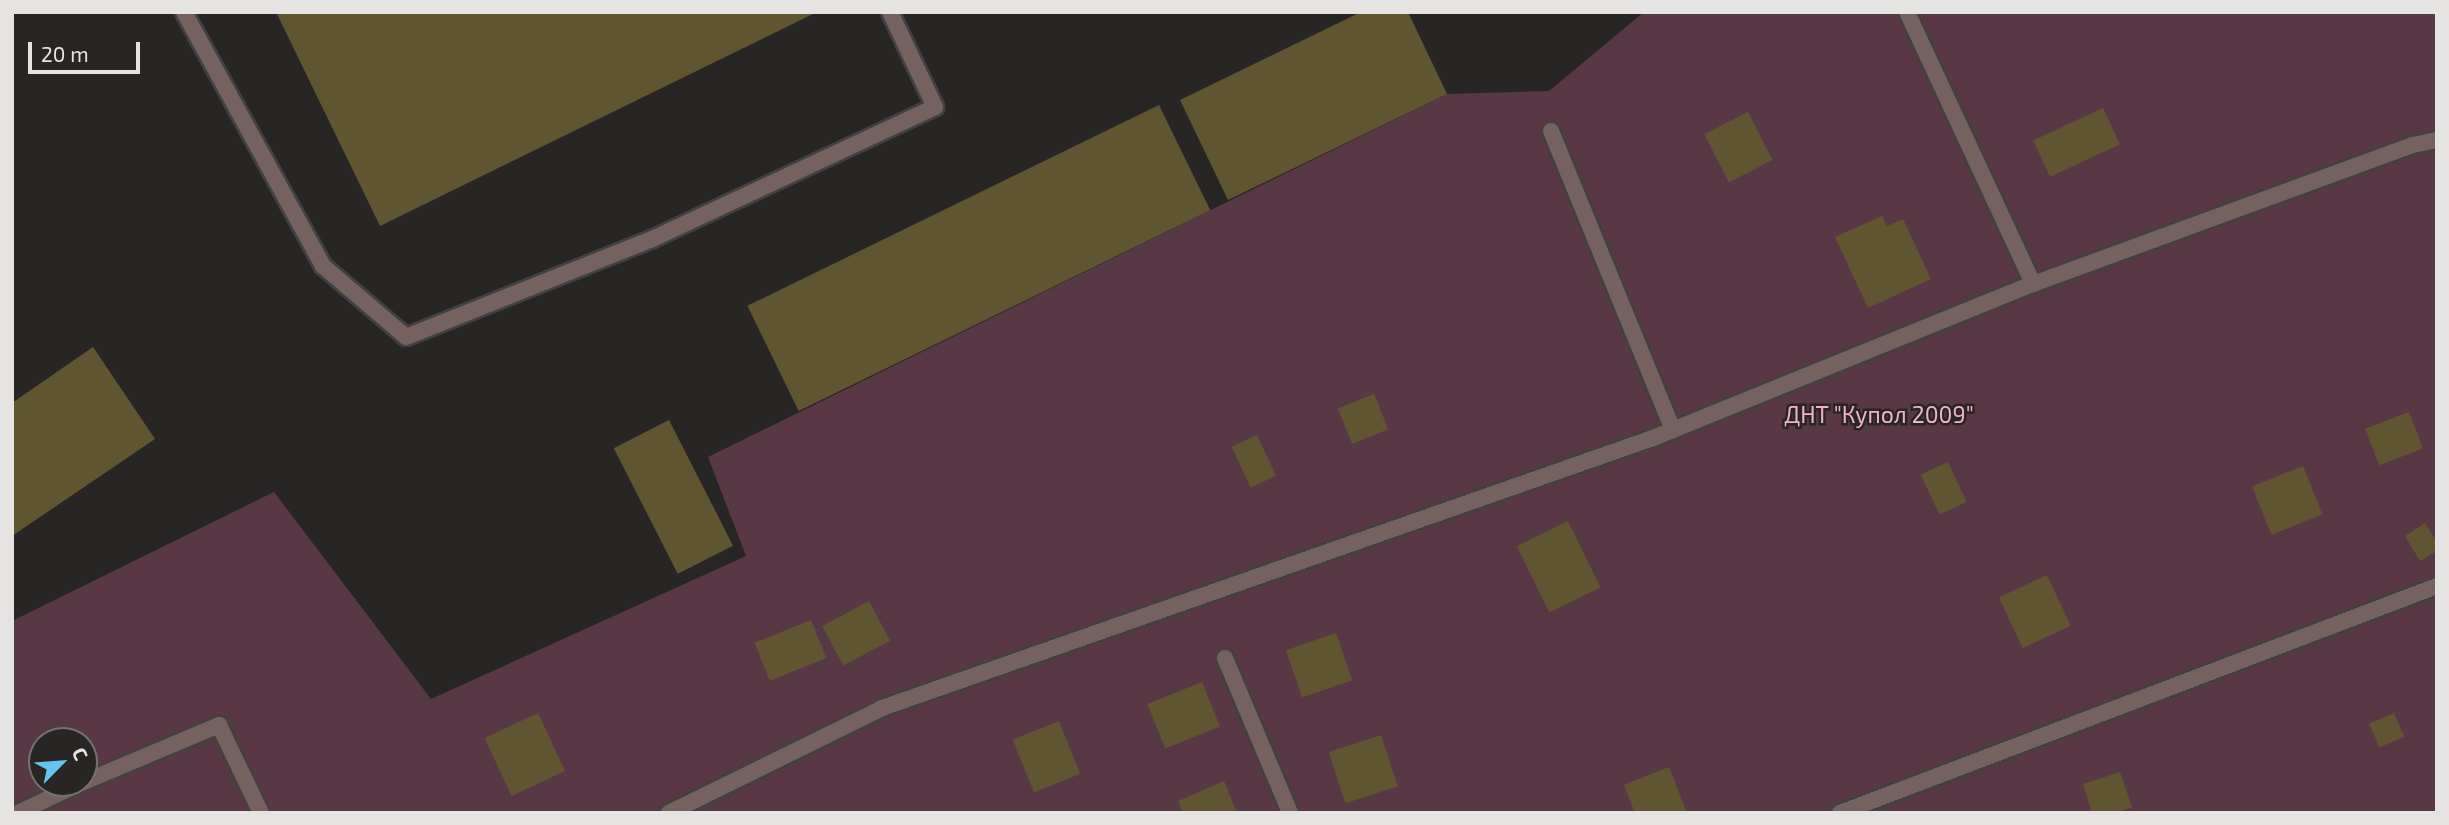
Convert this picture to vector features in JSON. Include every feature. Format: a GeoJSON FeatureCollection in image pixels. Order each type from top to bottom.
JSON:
{"type":"FeatureCollection","features":[{"type":"Feature","properties":{"kind":"lane"},"geometry":{"type":"LineString","coordinates":[[184,12],[323,266],[406,337],[652,239],[935,107],[890,12]]}},
{"type":"Feature","properties":{"kind":"lane"},"geometry":{"type":"LineString","coordinates":[[1907,12],[2032,284]]}},
{"type":"Feature","properties":{"kind":"lane"},"geometry":{"type":"LineString","coordinates":[[1551,131],[1673,430]]}},
{"type":"Feature","properties":{"kind":"lane"},"geometry":{"type":"LineString","coordinates":[[669,813],[882,708],[1673,430],[2032,284],[2413,145],[2437,140]]}},
{"type":"Feature","properties":{"kind":"lane"},"geometry":{"type":"LineString","coordinates":[[1840,813],[2437,586]]}},
{"type":"Feature","properties":{"kind":"lane"},"geometry":{"type":"LineString","coordinates":[[1225,658],[1290,813]]}},
{"type":"Feature","properties":{"kind":"lane"},"geometry":{"type":"LineString","coordinates":[[98,776],[219,725],[261,813]]}},
{"type":"Feature","properties":{"kind":"lane"},"geometry":{"type":"LineString","coordinates":[[18,813],[52,797]]}},
{"type":"Feature","properties":{"kind":"green space","name":"ДНТ \"Купол 2009\""},"geometry":{"type":"Polygon","coordinates":[[[1644,12],[2437,12],[2437,813],[12,813],[12,621],[274,492],[431,699],[746,556],[708,457],[1447,94],[1549,91],[1644,12]]]}},
{"type":"Feature","properties":{"kind":"building"},"geometry":{"type":"Polygon","coordinates":[[[276,12],[817,12],[380,226],[276,12]]]}},
{"type":"Feature","properties":{"kind":"building"},"geometry":{"type":"Polygon","coordinates":[[[1361,12],[1408,12],[1447,94],[1228,200],[1180,100],[1361,12]]]}},
{"type":"Feature","properties":{"kind":"building"},"geometry":{"type":"Polygon","coordinates":[[[1159,105],[1210,210],[799,411],[747,306],[1159,105]]]}},
{"type":"Feature","properties":{"kind":"building"},"geometry":{"type":"Polygon","coordinates":[[[2103,108],[2120,144],[2050,177],[2033,141],[2103,108]]]}},
{"type":"Feature","properties":{"kind":"building"},"geometry":{"type":"Polygon","coordinates":[[[1748,112],[1773,160],[1729,182],[1704,134],[1748,112]]]}},
{"type":"Feature","properties":{"kind":"building"},"geometry":{"type":"Polygon","coordinates":[[[1882,216],[1887,226],[1903,219],[1931,279],[1868,308],[1835,237],[1882,216]]]}},
{"type":"Feature","properties":{"kind":"building"},"geometry":{"type":"Polygon","coordinates":[[[93,347],[155,439],[12,536],[12,403],[93,347]]]}},
{"type":"Feature","properties":{"kind":"building"},"geometry":{"type":"Polygon","coordinates":[[[1374,394],[1388,429],[1352,444],[1338,409],[1374,394]]]}},
{"type":"Feature","properties":{"kind":"building"},"geometry":{"type":"Polygon","coordinates":[[[2409,412],[2423,448],[2379,465],[2365,429],[2409,412]]]}},
{"type":"Feature","properties":{"kind":"building"},"geometry":{"type":"Polygon","coordinates":[[[669,420],[733,546],[678,574],[614,448],[669,420]]]}},
{"type":"Feature","properties":{"kind":"building"},"geometry":{"type":"Polygon","coordinates":[[[1257,435],[1276,476],[1251,488],[1232,447],[1257,435]]]}},
{"type":"Feature","properties":{"kind":"building"},"geometry":{"type":"Polygon","coordinates":[[[1948,462],[1967,502],[1939,515],[1921,475],[1948,462]]]}},
{"type":"Feature","properties":{"kind":"building"},"geometry":{"type":"Polygon","coordinates":[[[2303,466],[2322,514],[2271,535],[2252,487],[2303,466]]]}},
{"type":"Feature","properties":{"kind":"building"},"geometry":{"type":"Polygon","coordinates":[[[1568,521],[1600,588],[1549,612],[1517,546],[1568,521]]]}},
{"type":"Feature","properties":{"kind":"building"},"geometry":{"type":"Polygon","coordinates":[[[2425,523],[2437,542],[2437,551],[2420,561],[2405,536],[2425,523]]]}},
{"type":"Feature","properties":{"kind":"building"},"geometry":{"type":"Polygon","coordinates":[[[2047,575],[2071,626],[2023,648],[1999,597],[2047,575]]]}},
{"type":"Feature","properties":{"kind":"building"},"geometry":{"type":"Polygon","coordinates":[[[869,601],[890,641],[843,666],[822,626],[869,601]]]}},
{"type":"Feature","properties":{"kind":"building"},"geometry":{"type":"Polygon","coordinates":[[[811,620],[826,658],[770,681],[754,643],[811,620]]]}},
{"type":"Feature","properties":{"kind":"building"},"geometry":{"type":"Polygon","coordinates":[[[1336,633],[1352,680],[1302,698],[1286,650],[1336,633]]]}},
{"type":"Feature","properties":{"kind":"building"},"geometry":{"type":"Polygon","coordinates":[[[1202,682],[1220,727],[1165,749],[1147,704],[1202,682]]]}},
{"type":"Feature","properties":{"kind":"building"},"geometry":{"type":"Polygon","coordinates":[[[538,713],[565,771],[512,796],[485,738],[538,713]]]}},
{"type":"Feature","properties":{"kind":"building"},"geometry":{"type":"Polygon","coordinates":[[[2394,713],[2404,737],[2379,747],[2369,724],[2394,713]]]}},
{"type":"Feature","properties":{"kind":"building"},"geometry":{"type":"Polygon","coordinates":[[[1059,721],[1080,774],[1034,793],[1013,740],[1059,721]]]}},
{"type":"Feature","properties":{"kind":"building"},"geometry":{"type":"Polygon","coordinates":[[[1381,735],[1398,786],[1345,803],[1329,752],[1381,735]]]}},
{"type":"Feature","properties":{"kind":"building"},"geometry":{"type":"Polygon","coordinates":[[[1669,767],[1687,813],[1635,813],[1624,785],[1669,767]]]}},
{"type":"Feature","properties":{"kind":"building"},"geometry":{"type":"Polygon","coordinates":[[[2120,772],[2132,807],[2115,813],[2092,813],[2083,784],[2120,772]]]}},
{"type":"Feature","properties":{"kind":"building"},"geometry":{"type":"Polygon","coordinates":[[[1224,781],[1237,813],[1183,813],[1178,801],[1224,781]]]}}]}
